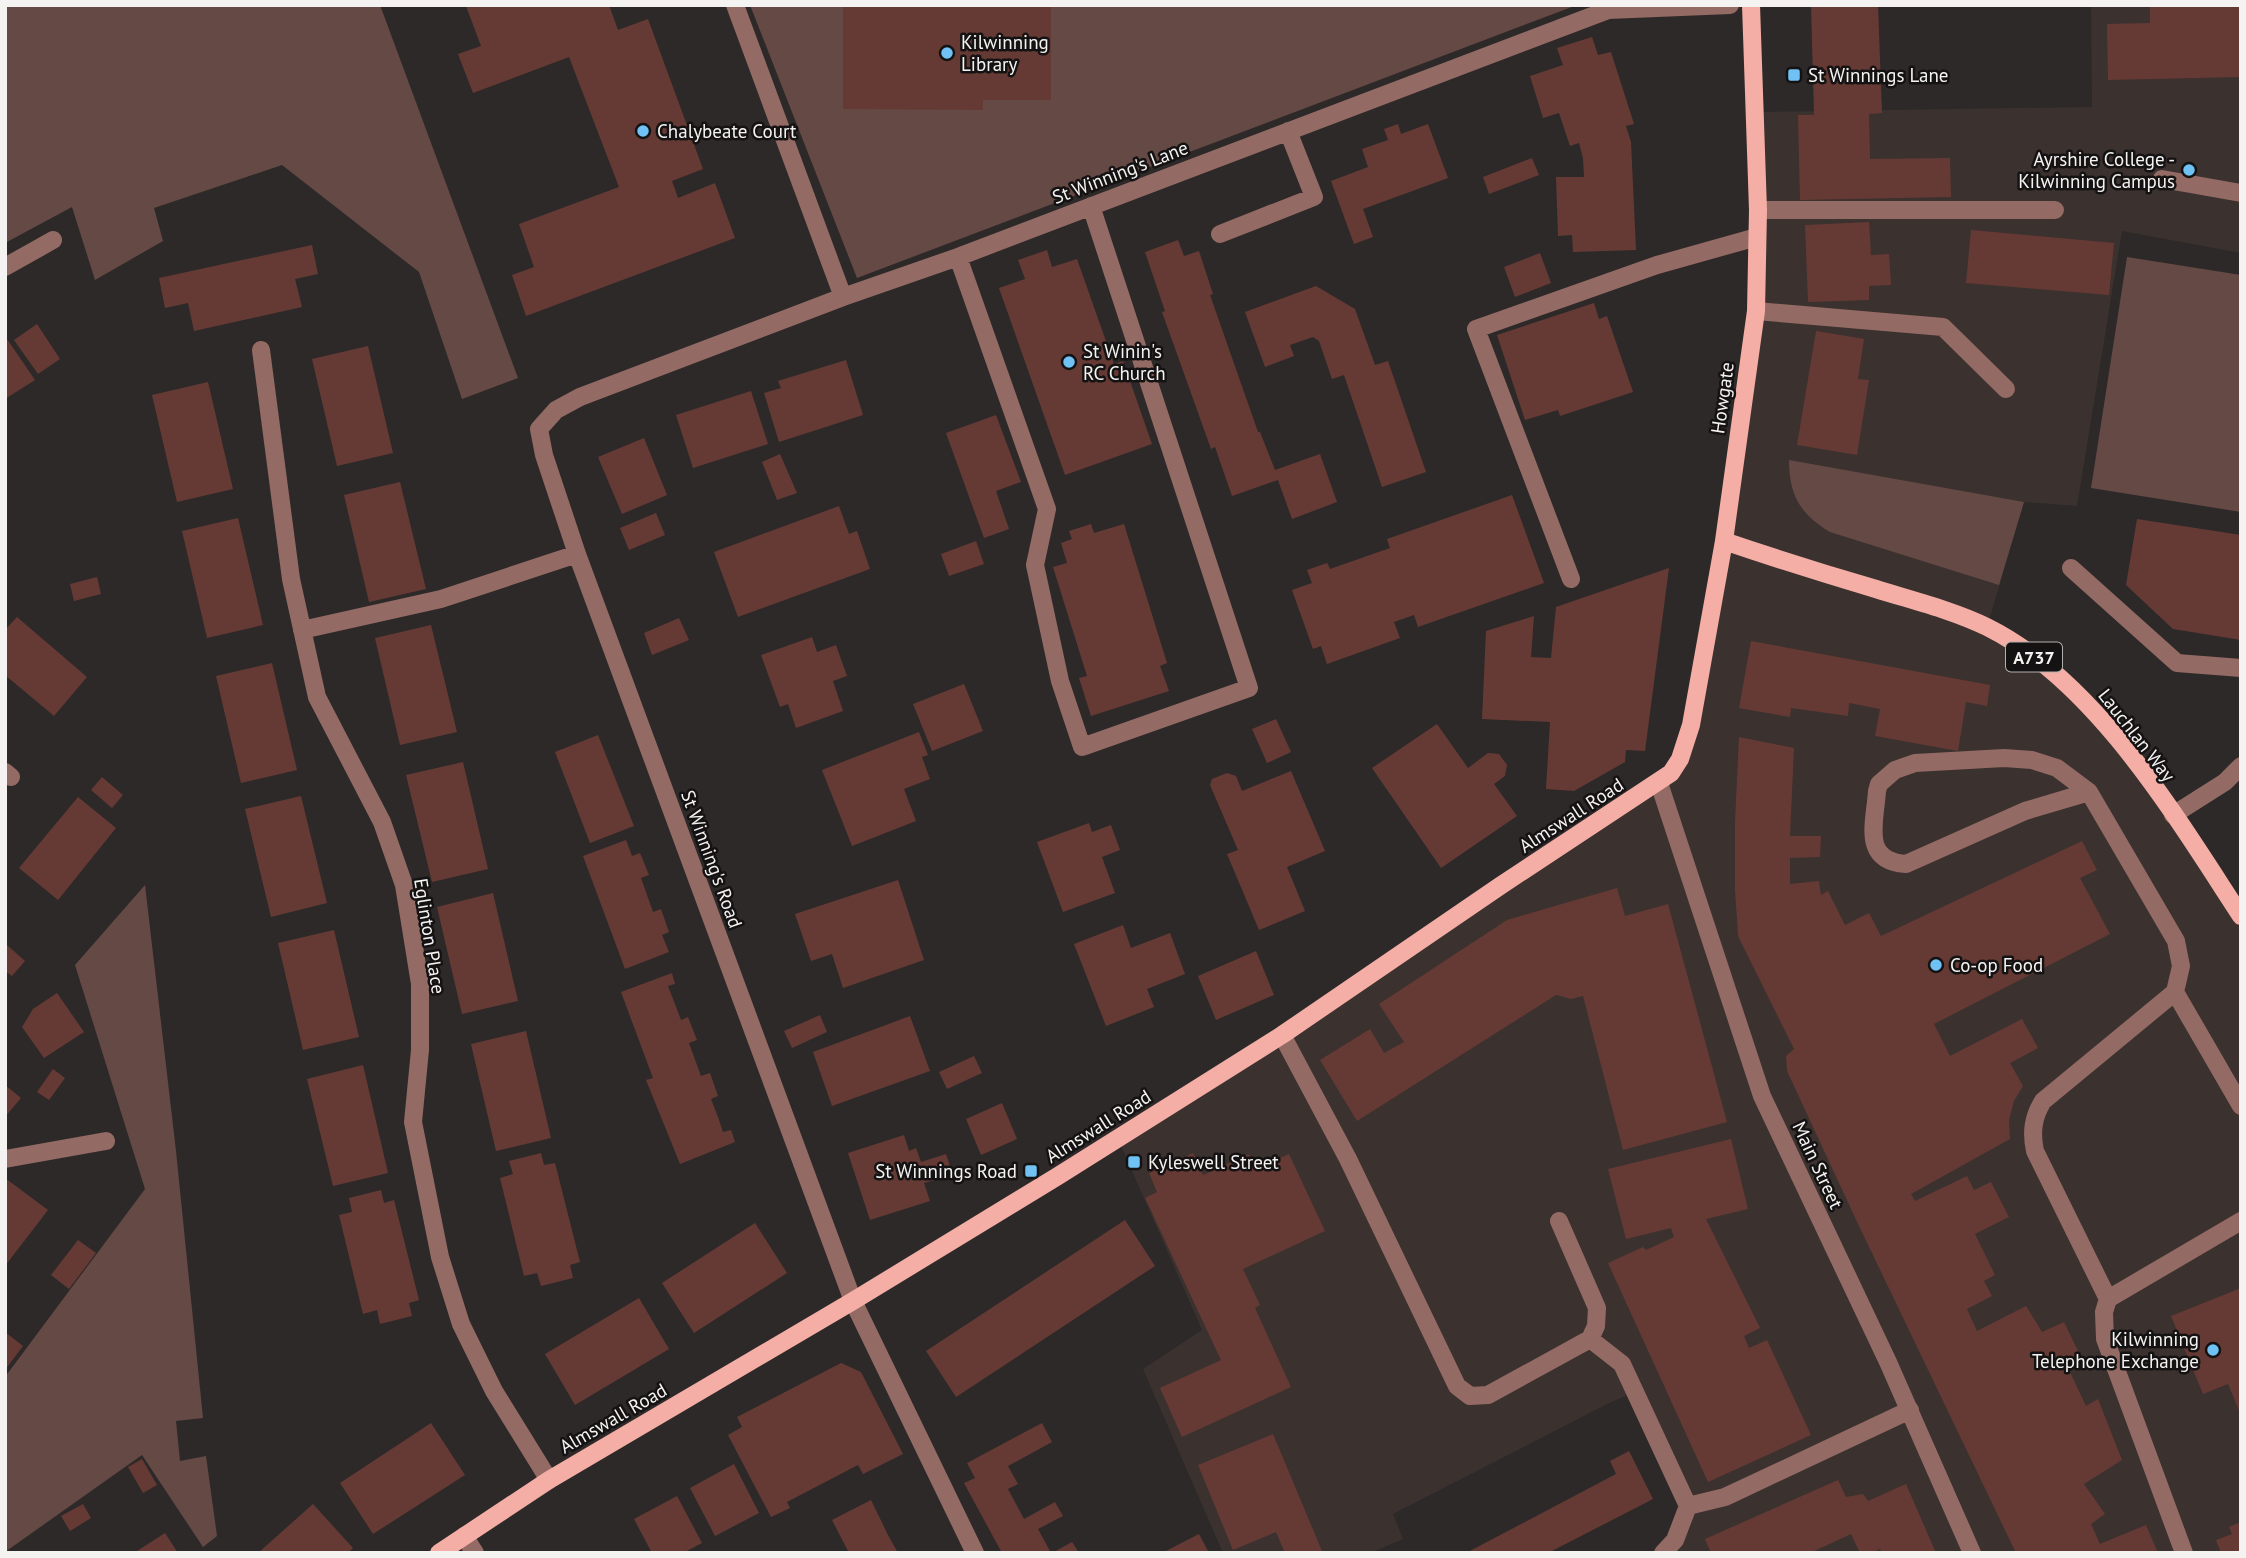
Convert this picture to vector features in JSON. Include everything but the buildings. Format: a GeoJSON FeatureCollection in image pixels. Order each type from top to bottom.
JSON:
{"type":"FeatureCollection","features":[{"type":"Feature","properties":{"kind":"main road","name":"Howgate"},"geometry":{"type":"LineString","coordinates":[[1659,783],[1671,773],[1680,759],[1691,725],[1724,541],[1756,311],[1758,210],[1751,5]]}},
{"type":"Feature","properties":{"kind":"main road","name":"Lauchlan Way"},"geometry":{"type":"LineString","coordinates":[[1724,541],[1951,612],[2018,644],[2056,674],[2095,711],[2173,815],[2241,916]]}},
{"type":"Feature","properties":{"kind":"main road","name":"Almswall Road"},"geometry":{"type":"LineString","coordinates":[[439,1553],[550,1480],[1058,1177],[1282,1035],[1500,886],[1659,783]]}},
{"type":"Feature","properties":{"kind":"street"},"geometry":{"type":"LineString","coordinates":[[735,5],[843,297]]}},
{"type":"Feature","properties":{"kind":"street","name":"St Winning's Lane"},"geometry":{"type":"LineString","coordinates":[[539,429],[556,410],[580,397],[843,297],[958,257],[1608,9],[1730,5]]}},
{"type":"Feature","properties":{"kind":"street"},"geometry":{"type":"LineString","coordinates":[[1220,234],[1314,197],[1288,131]]}},
{"type":"Feature","properties":{"kind":"street"},"geometry":{"type":"LineString","coordinates":[[2162,179],[2241,193]]}},
{"type":"Feature","properties":{"kind":"street"},"geometry":{"type":"LineString","coordinates":[[958,257],[1047,509],[1035,565],[1060,681],[1082,747],[1249,688],[1091,206]]}},
{"type":"Feature","properties":{"kind":"street"},"geometry":{"type":"LineString","coordinates":[[1758,210],[2055,210]]}},
{"type":"Feature","properties":{"kind":"street"},"geometry":{"type":"LineString","coordinates":[[1571,579],[1476,329],[1657,265],[1757,237]]}},
{"type":"Feature","properties":{"kind":"street"},"geometry":{"type":"LineString","coordinates":[[5,267],[53,240]]}},
{"type":"Feature","properties":{"kind":"street"},"geometry":{"type":"LineString","coordinates":[[1756,311],[1944,327],[2006,388]]}},
{"type":"Feature","properties":{"kind":"street","name":"Eglinton Place"},"geometry":{"type":"LineString","coordinates":[[261,350],[290,579],[317,697],[382,822],[404,885],[420,984],[419,1050],[413,1122],[440,1257],[461,1324],[494,1391],[550,1480]]}},
{"type":"Feature","properties":{"kind":"street","name":"St Winning's Road"},"geometry":{"type":"LineString","coordinates":[[539,429],[544,455],[577,554],[853,1301]]}},
{"type":"Feature","properties":{"kind":"street"},"geometry":{"type":"LineString","coordinates":[[302,630],[441,599],[577,554]]}},
{"type":"Feature","properties":{"kind":"street"},"geometry":{"type":"LineString","coordinates":[[2071,568],[2177,663],[2241,668]]}},
{"type":"Feature","properties":{"kind":"street"},"geometry":{"type":"LineString","coordinates":[[2089,792],[2025,811],[1906,864],[1889,861],[1878,853],[1873,843],[1880,784],[1895,770],[1915,763],[2004,758],[2032,760],[2057,768],[2089,792],[2176,941],[2181,966],[2180,980],[2175,992],[2043,1101],[2034,1117],[2032,1132],[2035,1151],[2108,1299],[2104,1312],[2105,1339],[2184,1553]]}},
{"type":"Feature","properties":{"kind":"street"},"geometry":{"type":"LineString","coordinates":[[2173,815],[2225,782],[2241,766]]}},
{"type":"Feature","properties":{"kind":"street","name":"Main Street"},"geometry":{"type":"LineString","coordinates":[[1659,783],[1762,1096],[1910,1410],[1972,1553]]}},
{"type":"Feature","properties":{"kind":"street"},"geometry":{"type":"LineString","coordinates":[[2175,992],[2241,1106]]}},
{"type":"Feature","properties":{"kind":"street"},"geometry":{"type":"LineString","coordinates":[[1282,1035],[1348,1159],[1457,1386],[1470,1396],[1488,1395],[1590,1339],[1596,1326],[1597,1308],[1559,1221]]}},
{"type":"Feature","properties":{"kind":"street"},"geometry":{"type":"LineString","coordinates":[[5,1159],[106,1141]]}},
{"type":"Feature","properties":{"kind":"street"},"geometry":{"type":"LineString","coordinates":[[2108,1299],[2241,1221]]}},
{"type":"Feature","properties":{"kind":"street"},"geometry":{"type":"LineString","coordinates":[[853,1301],[975,1553]]}},
{"type":"Feature","properties":{"kind":"street"},"geometry":{"type":"LineString","coordinates":[[1590,1339],[1622,1364],[1688,1506],[1675,1540],[1663,1553]]}},
{"type":"Feature","properties":{"kind":"street"},"geometry":{"type":"LineString","coordinates":[[1688,1506],[1725,1497],[1910,1410]]}},
{"type":"Feature","properties":{"kind":"street"},"geometry":{"type":"LineString","coordinates":[[464,1536],[475,1553]]}},
{"type":"Feature","properties":{"kind":"shaded area"},"geometry":{"type":"Polygon","coordinates":[[[5,5],[380,5],[518,378],[462,399],[419,272],[282,165],[154,208],[163,241],[95,280],[72,207],[5,243],[5,5]]]}},
{"type":"Feature","properties":{"kind":"shaded area"},"geometry":{"type":"Polygon","coordinates":[[[750,5],[1577,5],[857,278],[750,5]]]}},
{"type":"Feature","properties":{"kind":"shaded area"},"geometry":{"type":"Polygon","coordinates":[[[2091,5],[2241,5],[2241,253],[2122,231],[2077,506],[2024,502],[1987,627],[2095,711],[2241,916],[2241,1553],[1680,1553],[1675,1540],[1688,1506],[1635,1392],[1393,1514],[1403,1539],[1370,1553],[1223,1553],[1143,1369],[1202,1330],[1118,1139],[1680,759],[1756,311],[1755,112],[2092,107],[2091,5]]]}},
{"type":"Feature","properties":{"kind":"shaded area"},"geometry":{"type":"Polygon","coordinates":[[[2127,257],[2241,275],[2241,512],[2091,488],[2127,257]]]}},
{"type":"Feature","properties":{"kind":"shaded area"},"geometry":{"type":"Polygon","coordinates":[[[1789,460],[2024,502],[1999,585],[1830,532],[1811,518],[1798,502],[1791,483],[1789,460]]]}},
{"type":"Feature","properties":{"kind":"shaded area"},"geometry":{"type":"Polygon","coordinates":[[[145,885],[203,1418],[176,1421],[180,1461],[206,1456],[217,1536],[203,1547],[142,1455],[5,1552],[5,1377],[145,1189],[75,965],[145,885]]]}},
{"type":"Feature","properties":{"kind":"place","name":"Kilwinning Library"},"geometry":{"type":"Point","coordinates":[947,53]}},
{"type":"Feature","properties":{"kind":"place","name":"St Winnings Lane"},"geometry":{"type":"Point","coordinates":[1794,75]}},
{"type":"Feature","properties":{"kind":"place","name":"Chalybeate Court"},"geometry":{"type":"Point","coordinates":[643,131]}},
{"type":"Feature","properties":{"kind":"place","name":"Ayrshire College - Kilwinning Campus"},"geometry":{"type":"Point","coordinates":[2189,170]}},
{"type":"Feature","properties":{"kind":"place","name":"St Winin's RC Church"},"geometry":{"type":"Point","coordinates":[1069,362]}},
{"type":"Feature","properties":{"kind":"place","name":"Co-op Food"},"geometry":{"type":"Point","coordinates":[1936,965]}},
{"type":"Feature","properties":{"kind":"place","name":"Kyleswell Street"},"geometry":{"type":"Point","coordinates":[1134,1162]}},
{"type":"Feature","properties":{"kind":"place","name":"St Winnings Road"},"geometry":{"type":"Point","coordinates":[1031,1171]}},
{"type":"Feature","properties":{"kind":"place","name":"Kilwinning Telephone Exchange"},"geometry":{"type":"Point","coordinates":[2213,1350]}}]}
